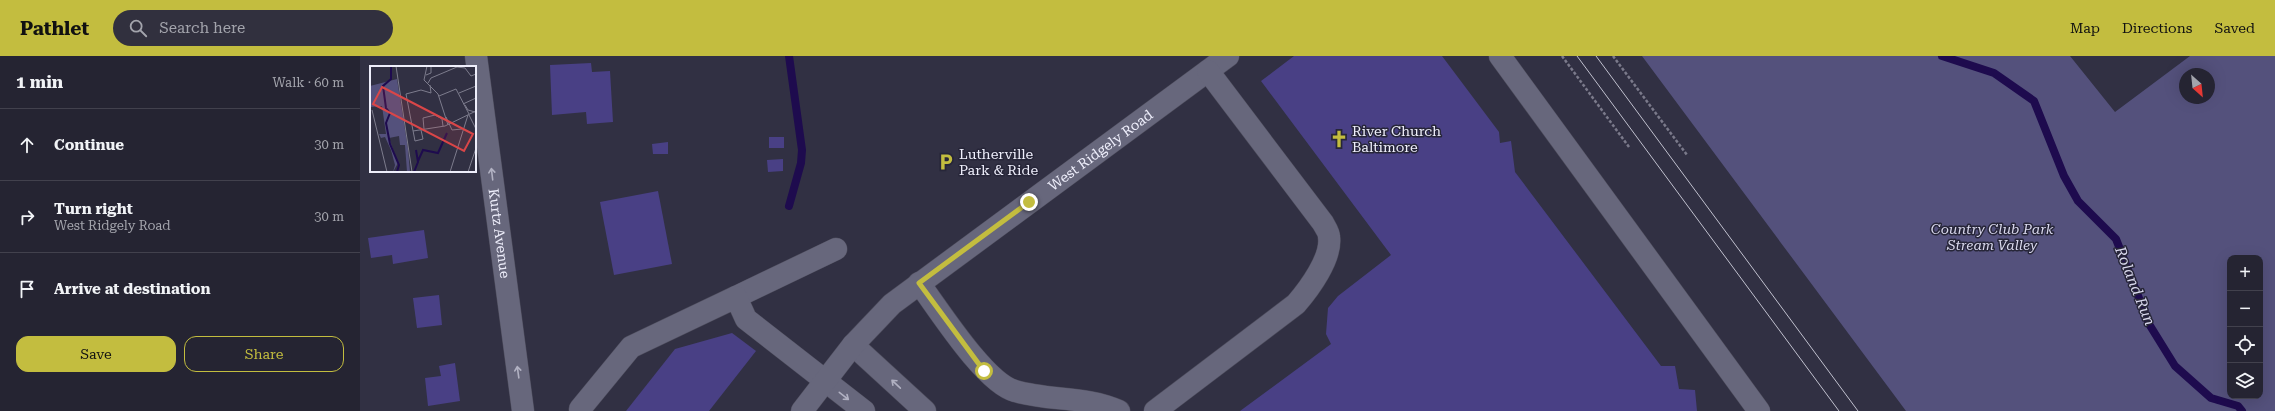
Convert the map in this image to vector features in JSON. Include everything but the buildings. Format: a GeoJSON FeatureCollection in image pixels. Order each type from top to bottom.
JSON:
{"type":"FeatureCollection","features":[{"type":"Feature","properties":{"kind":"street","name":"Kurtz Avenue"},"geometry":{"type":"LineString","coordinates":[[476,56],[523,411]]}},
{"type":"Feature","properties":{"kind":"street","name":"West Ridgely Road"},"geometry":{"type":"LineString","coordinates":[[802,411],[853,345],[892,304],[1228,56]]}},
{"type":"Feature","properties":{"kind":"street"},"geometry":{"type":"LineString","coordinates":[[1500,56],[1759,411]]}},
{"type":"Feature","properties":{"kind":"street"},"geometry":{"type":"LineString","coordinates":[[1155,411],[1296,304],[1308,290],[1322,265],[1330,237],[1323,223],[1208,71]]}},
{"type":"Feature","properties":{"kind":"street"},"geometry":{"type":"LineString","coordinates":[[580,409],[631,347],[836,249]]}},
{"type":"Feature","properties":{"kind":"street"},"geometry":{"type":"LineString","coordinates":[[919,283],[984,371],[1002,386],[1015,392],[1093,402],[1119,411]]}},
{"type":"Feature","properties":{"kind":"street"},"geometry":{"type":"LineString","coordinates":[[736,297],[746,319],[864,411]]}},
{"type":"Feature","properties":{"kind":"street"},"geometry":{"type":"LineString","coordinates":[[853,345],[925,411]]}},
{"type":"Feature","properties":{"kind":"path"},"geometry":{"type":"LineString","coordinates":[[1562,56],[1628,147]]}},
{"type":"Feature","properties":{"kind":"path"},"geometry":{"type":"LineString","coordinates":[[1613,56],[1687,155]]}},
{"type":"Feature","properties":{"kind":"green space","name":"Country Club Park Stream Valley"},"geometry":{"type":"Polygon","coordinates":[[[1642,56],[2070,56],[2115,112],[2190,56],[2275,56],[2275,411],[1906,411],[1642,56]]]}},
{"type":"Feature","properties":{"kind":"waterway"},"geometry":{"type":"LineString","coordinates":[[789,56],[802,150],[801,163],[789,206]]}},
{"type":"Feature","properties":{"kind":"waterway","name":"Roland Run"},"geometry":{"type":"LineString","coordinates":[[1942,56],[1994,73],[2034,101],[2064,176],[2078,201],[2116,239],[2149,324],[2175,366],[2211,398],[2238,406],[2242,411]]}},
{"type":"Feature","properties":{"kind":"tram line"},"geometry":{"type":"LineString","coordinates":[[1577,56],[1839,411]]}},
{"type":"Feature","properties":{"kind":"tram line"},"geometry":{"type":"LineString","coordinates":[[1596,56],[1858,411]]}},
{"type":"Feature","properties":{"kind":"place","name":"River Church Baltimore"},"geometry":{"type":"Point","coordinates":[1339,139]}},
{"type":"Feature","properties":{"kind":"place","name":"Lutherville Park & Ride"},"geometry":{"type":"Point","coordinates":[946,162]}},
{"type":"Feature","properties":{"kind":"route"},"geometry":{"type":"LineString","coordinates":[[984,371],[919,283],[1029,202]]}}]}
